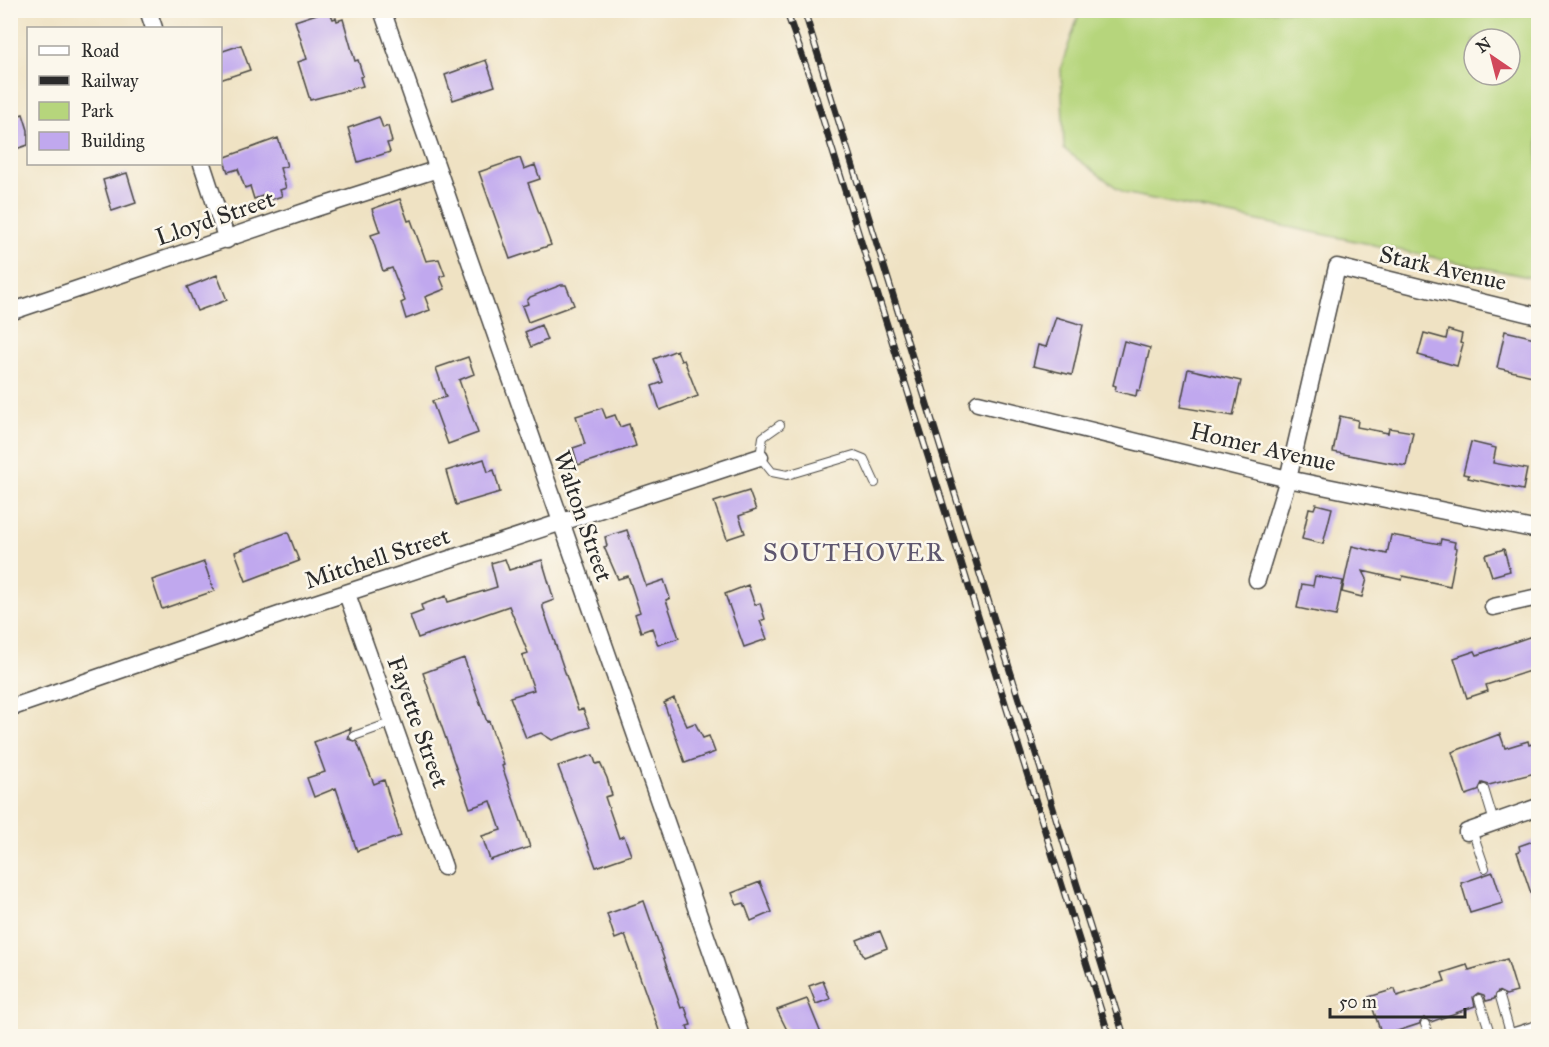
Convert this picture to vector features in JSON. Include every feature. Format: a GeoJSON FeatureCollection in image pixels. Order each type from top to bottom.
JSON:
{"type":"FeatureCollection","features":[{"type":"Feature","properties":{"kind":"street"},"geometry":{"type":"LineString","coordinates":[[148,10],[154,27]]}},
{"type":"Feature","properties":{"kind":"street","name":"Walton Street"},"geometry":{"type":"LineString","coordinates":[[382,10],[435,170],[741,1036]]}},
{"type":"Feature","properties":{"kind":"street"},"geometry":{"type":"LineString","coordinates":[[202,165],[227,240]]}},
{"type":"Feature","properties":{"kind":"street","name":"Lloyd Street"},"geometry":{"type":"LineString","coordinates":[[10,312],[227,240],[313,208],[435,170]]}},
{"type":"Feature","properties":{"kind":"street","name":"Stark Avenue"},"geometry":{"type":"LineString","coordinates":[[1288,479],[1337,267],[1539,316]]}},
{"type":"Feature","properties":{"kind":"street","name":"Homer Avenue"},"geometry":{"type":"LineString","coordinates":[[978,403],[1288,479],[1539,530]]}},
{"type":"Feature","properties":{"kind":"street","name":"Mitchell Street"},"geometry":{"type":"LineString","coordinates":[[10,708],[759,457]]}},
{"type":"Feature","properties":{"kind":"street"},"geometry":{"type":"LineString","coordinates":[[1257,579],[1288,479]]}},
{"type":"Feature","properties":{"kind":"street","name":"Fayette Street"},"geometry":{"type":"LineString","coordinates":[[347,594],[444,867]]}},
{"type":"Feature","properties":{"kind":"street"},"geometry":{"type":"LineString","coordinates":[[1493,607],[1539,597]]}},
{"type":"Feature","properties":{"kind":"street"},"geometry":{"type":"LineString","coordinates":[[1469,831],[1538,810]]}},
{"type":"Feature","properties":{"kind":"street"},"geometry":{"type":"LineString","coordinates":[[1513,1036],[1539,1029]]}},
{"type":"Feature","properties":{"kind":"lane"},"geometry":{"type":"LineString","coordinates":[[780,425],[763,437],[759,457],[772,472],[787,475],[854,455],[864,459],[875,483]]}},
{"type":"Feature","properties":{"kind":"lane"},"geometry":{"type":"LineString","coordinates":[[354,736],[393,722]]}},
{"type":"Feature","properties":{"kind":"lane"},"geometry":{"type":"LineString","coordinates":[[1484,789],[1494,822]]}},
{"type":"Feature","properties":{"kind":"lane"},"geometry":{"type":"LineString","coordinates":[[1469,831],[1485,868]]}},
{"type":"Feature","properties":{"kind":"lane"},"geometry":{"type":"LineString","coordinates":[[1500,997],[1513,1036]]}},
{"type":"Feature","properties":{"kind":"lane"},"geometry":{"type":"LineString","coordinates":[[1479,999],[1491,1036]]}},
{"type":"Feature","properties":{"kind":"lane"},"geometry":{"type":"LineString","coordinates":[[1425,1024],[1429,1036]]}},
{"type":"Feature","properties":{"kind":"green space"},"geometry":{"type":"Polygon","coordinates":[[[1080,11],[1538,11],[1538,279],[1124,193],[1064,149],[1061,67],[1080,11]]]}},
{"type":"Feature","properties":{"kind":"building"},"geometry":{"type":"Polygon","coordinates":[[[329,10],[333,19],[336,18],[337,21],[343,19],[355,61],[358,60],[363,76],[360,77],[363,86],[310,100],[298,62],[307,59],[295,21],[329,10]]]}},
{"type":"Feature","properties":{"kind":"building"},"geometry":{"type":"Polygon","coordinates":[[[241,45],[250,70],[222,79],[222,51],[241,45]]]}},
{"type":"Feature","properties":{"kind":"building"},"geometry":{"type":"Polygon","coordinates":[[[486,60],[495,86],[453,100],[445,75],[486,60]]]}},
{"type":"Feature","properties":{"kind":"building"},"geometry":{"type":"Polygon","coordinates":[[[23,114],[27,127],[27,145],[10,151],[10,118],[23,114]]]}},
{"type":"Feature","properties":{"kind":"building"},"geometry":{"type":"Polygon","coordinates":[[[379,117],[383,128],[388,126],[392,142],[387,143],[390,152],[358,162],[348,128],[379,117]]]}},
{"type":"Feature","properties":{"kind":"building"},"geometry":{"type":"Polygon","coordinates":[[[278,138],[287,166],[280,168],[286,188],[280,190],[282,196],[267,201],[265,195],[254,199],[250,186],[245,188],[238,169],[228,172],[223,158],[278,138]]]}},
{"type":"Feature","properties":{"kind":"building"},"geometry":{"type":"Polygon","coordinates":[[[520,158],[524,169],[535,165],[540,179],[528,183],[551,245],[510,259],[479,172],[520,158]]]}},
{"type":"Feature","properties":{"kind":"building"},"geometry":{"type":"Polygon","coordinates":[[[127,173],[136,203],[112,211],[103,180],[127,173]]]}},
{"type":"Feature","properties":{"kind":"building"},"geometry":{"type":"Polygon","coordinates":[[[400,199],[408,221],[411,220],[426,261],[439,259],[445,275],[440,277],[445,289],[425,297],[430,310],[406,319],[401,303],[405,301],[392,268],[383,271],[371,235],[380,232],[372,209],[400,199]]]}},
{"type":"Feature","properties":{"kind":"building"},"geometry":{"type":"Polygon","coordinates":[[[217,275],[227,300],[197,311],[187,287],[217,275]]]}},
{"type":"Feature","properties":{"kind":"building"},"geometry":{"type":"Polygon","coordinates":[[[566,285],[574,305],[528,322],[522,306],[528,304],[530,297],[566,285]]]}},
{"type":"Feature","properties":{"kind":"building"},"geometry":{"type":"Polygon","coordinates":[[[1056,317],[1083,325],[1072,375],[1033,366],[1038,345],[1046,347],[1056,317]]]}},
{"type":"Feature","properties":{"kind":"building"},"geometry":{"type":"Polygon","coordinates":[[[541,325],[547,340],[531,347],[525,332],[541,325]]]}},
{"type":"Feature","properties":{"kind":"building"},"geometry":{"type":"Polygon","coordinates":[[[1448,330],[1462,334],[1460,343],[1463,344],[1457,366],[1418,355],[1424,333],[1446,339],[1448,330]]]}},
{"type":"Feature","properties":{"kind":"building"},"geometry":{"type":"Polygon","coordinates":[[[1505,331],[1539,339],[1537,377],[1497,368],[1505,331]]]}},
{"type":"Feature","properties":{"kind":"building"},"geometry":{"type":"Polygon","coordinates":[[[1124,341],[1150,348],[1140,391],[1137,390],[1136,396],[1115,391],[1116,386],[1113,385],[1124,341]]]}},
{"type":"Feature","properties":{"kind":"building"},"geometry":{"type":"Polygon","coordinates":[[[677,350],[681,361],[684,360],[698,396],[660,410],[652,386],[663,382],[654,359],[677,350]]]}},
{"type":"Feature","properties":{"kind":"building"},"geometry":{"type":"Polygon","coordinates":[[[468,357],[474,374],[459,380],[478,433],[448,444],[432,401],[446,397],[436,368],[468,357]]]}},
{"type":"Feature","properties":{"kind":"building"},"geometry":{"type":"Polygon","coordinates":[[[1188,369],[1241,381],[1233,416],[1180,407],[1188,369]]]}},
{"type":"Feature","properties":{"kind":"building"},"geometry":{"type":"Polygon","coordinates":[[[602,408],[606,418],[615,415],[620,427],[629,424],[636,446],[578,465],[573,448],[585,444],[576,416],[602,408]]]}},
{"type":"Feature","properties":{"kind":"building"},"geometry":{"type":"Polygon","coordinates":[[[1340,416],[1358,420],[1357,427],[1388,433],[1389,428],[1413,432],[1406,466],[1333,452],[1340,416]]]}},
{"type":"Feature","properties":{"kind":"building"},"geometry":{"type":"Polygon","coordinates":[[[1471,442],[1496,448],[1493,463],[1527,469],[1523,490],[1468,478],[1469,475],[1463,474],[1471,442]]]}},
{"type":"Feature","properties":{"kind":"building"},"geometry":{"type":"Polygon","coordinates":[[[484,459],[488,472],[494,470],[500,492],[456,505],[446,471],[484,459]]]}},
{"type":"Feature","properties":{"kind":"building"},"geometry":{"type":"Polygon","coordinates":[[[749,491],[756,510],[739,516],[745,533],[727,539],[714,502],[749,491]]]}},
{"type":"Feature","properties":{"kind":"building"},"geometry":{"type":"Polygon","coordinates":[[[1316,504],[1332,508],[1323,544],[1302,539],[1309,508],[1314,509],[1316,504]]]}},
{"type":"Feature","properties":{"kind":"building"},"geometry":{"type":"Polygon","coordinates":[[[627,530],[646,586],[664,580],[670,598],[666,600],[679,638],[658,645],[652,628],[641,632],[635,614],[640,612],[628,576],[618,579],[604,547],[607,546],[605,537],[627,530]]]}},
{"type":"Feature","properties":{"kind":"building"},"geometry":{"type":"Polygon","coordinates":[[[288,532],[299,561],[246,581],[235,552],[288,532]]]}},
{"type":"Feature","properties":{"kind":"building"},"geometry":{"type":"Polygon","coordinates":[[[1391,535],[1440,544],[1441,539],[1455,542],[1454,547],[1457,548],[1450,586],[1403,576],[1402,580],[1363,571],[1367,579],[1362,597],[1342,592],[1352,546],[1387,554],[1391,535]]]}},
{"type":"Feature","properties":{"kind":"building"},"geometry":{"type":"Polygon","coordinates":[[[1504,549],[1510,571],[1492,576],[1485,555],[1504,549]]]}},
{"type":"Feature","properties":{"kind":"building"},"geometry":{"type":"Polygon","coordinates":[[[505,559],[509,570],[542,560],[554,600],[543,604],[543,608],[578,710],[583,709],[590,727],[552,740],[541,733],[526,738],[510,697],[534,690],[522,655],[528,653],[509,606],[418,638],[410,616],[423,611],[421,605],[446,596],[448,602],[497,587],[491,563],[505,559]]]}},
{"type":"Feature","properties":{"kind":"building"},"geometry":{"type":"Polygon","coordinates":[[[204,562],[214,591],[162,609],[152,580],[204,562]]]}},
{"type":"Feature","properties":{"kind":"building"},"geometry":{"type":"Polygon","coordinates":[[[1315,576],[1343,581],[1336,616],[1297,608],[1302,584],[1313,586],[1315,576]]]}},
{"type":"Feature","properties":{"kind":"building"},"geometry":{"type":"Polygon","coordinates":[[[748,585],[755,605],[760,603],[765,619],[760,621],[767,639],[744,647],[725,594],[748,585]]]}},
{"type":"Feature","properties":{"kind":"building"},"geometry":{"type":"Polygon","coordinates":[[[1532,636],[1539,656],[1539,668],[1486,685],[1488,691],[1467,698],[1454,658],[1475,651],[1477,655],[1532,636]]]}},
{"type":"Feature","properties":{"kind":"building"},"geometry":{"type":"Polygon","coordinates":[[[464,658],[487,722],[489,721],[530,847],[490,860],[482,836],[501,830],[491,801],[470,808],[423,673],[464,658]]]}},
{"type":"Feature","properties":{"kind":"building"},"geometry":{"type":"Polygon","coordinates":[[[674,698],[687,726],[695,723],[703,738],[709,736],[715,752],[685,763],[664,703],[674,698]]]}},
{"type":"Feature","properties":{"kind":"building"},"geometry":{"type":"Polygon","coordinates":[[[351,728],[348,739],[357,742],[374,784],[384,780],[401,836],[357,851],[336,788],[314,797],[307,778],[325,772],[314,742],[351,728]]]}},
{"type":"Feature","properties":{"kind":"building"},"geometry":{"type":"Polygon","coordinates":[[[1500,734],[1505,748],[1528,741],[1529,745],[1539,742],[1539,772],[1489,785],[1482,783],[1478,791],[1466,795],[1452,752],[1500,734]]]}},
{"type":"Feature","properties":{"kind":"building"},"geometry":{"type":"Polygon","coordinates":[[[593,755],[596,764],[600,763],[607,778],[612,795],[605,797],[619,838],[624,836],[631,855],[596,867],[558,766],[593,755]]]}},
{"type":"Feature","properties":{"kind":"building"},"geometry":{"type":"Polygon","coordinates":[[[1536,840],[1539,849],[1539,908],[1536,908],[1517,852],[1520,851],[1519,846],[1536,840]]]}},
{"type":"Feature","properties":{"kind":"building"},"geometry":{"type":"Polygon","coordinates":[[[1493,872],[1503,903],[1470,913],[1461,883],[1493,872]]]}},
{"type":"Feature","properties":{"kind":"building"},"geometry":{"type":"Polygon","coordinates":[[[760,882],[772,912],[751,921],[744,903],[737,905],[732,893],[760,882]]]}},
{"type":"Feature","properties":{"kind":"building"},"geometry":{"type":"Polygon","coordinates":[[[644,901],[681,1008],[685,1007],[691,1025],[687,1026],[691,1036],[661,1036],[625,935],[615,939],[607,914],[644,901]]]}},
{"type":"Feature","properties":{"kind":"building"},"geometry":{"type":"Polygon","coordinates":[[[880,931],[887,948],[864,957],[857,940],[880,931]]]}},
{"type":"Feature","properties":{"kind":"building"},"geometry":{"type":"Polygon","coordinates":[[[1507,959],[1517,992],[1506,995],[1498,991],[1494,999],[1486,1001],[1484,995],[1478,993],[1473,997],[1475,1006],[1431,1022],[1424,1018],[1419,1024],[1382,1036],[1369,997],[1395,989],[1397,996],[1445,981],[1442,973],[1467,965],[1469,970],[1507,959]]]}},
{"type":"Feature","properties":{"kind":"building"},"geometry":{"type":"Polygon","coordinates":[[[823,981],[830,999],[816,1004],[809,986],[823,981]]]}},
{"type":"Feature","properties":{"kind":"building"},"geometry":{"type":"Polygon","coordinates":[[[807,999],[822,1036],[790,1036],[777,1010],[807,999]]]}},
{"type":"Feature","properties":{"kind":"railway"},"geometry":{"type":"LineString","coordinates":[[786,10],[809,75],[1109,1036]]}},
{"type":"Feature","properties":{"kind":"railway"},"geometry":{"type":"LineString","coordinates":[[804,10],[1124,1036]]}},
{"type":"Feature","properties":{"kind":"district","name":"SOUTHOVER"},"geometry":{"type":"Point","coordinates":[854,552]}}]}
